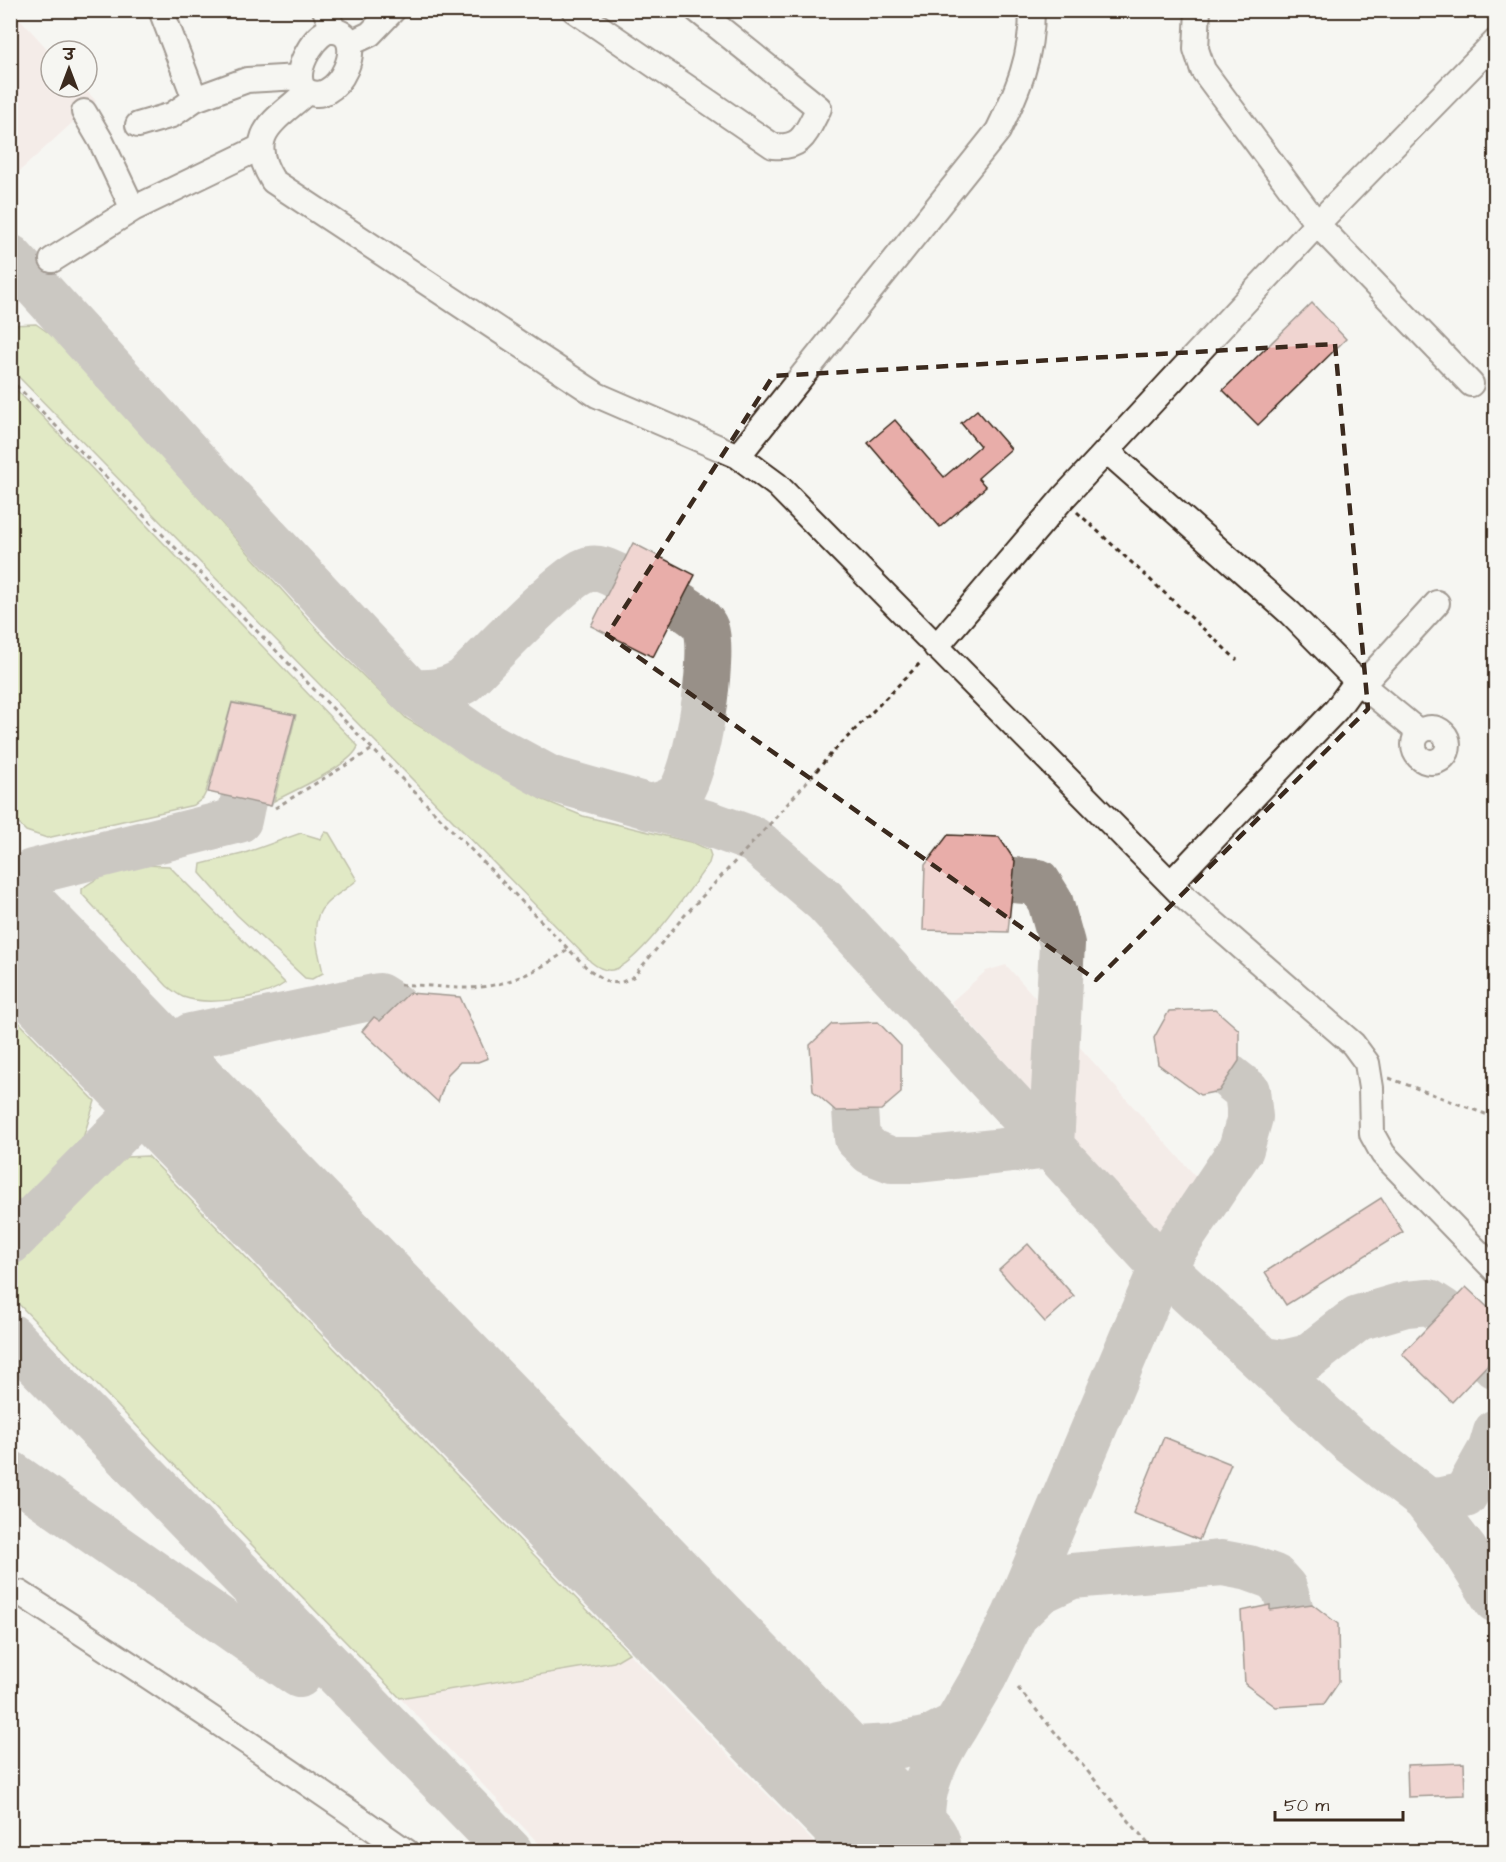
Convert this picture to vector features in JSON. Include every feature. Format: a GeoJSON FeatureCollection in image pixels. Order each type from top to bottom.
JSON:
{"type":"FeatureCollection","features":[{"type":"Feature","properties":{"kind":"lane"},"geometry":{"type":"LineString","coordinates":[[161,10],[195,99]]}},
{"type":"Feature","properties":{"kind":"lane"},"geometry":{"type":"LineString","coordinates":[[393,10],[370,34],[337,28],[316,40],[303,85],[266,129],[259,148],[262,163],[273,181],[597,395],[738,456],[777,485],[1184,896],[1353,1044],[1367,1063],[1372,1134],[1383,1154],[1496,1272]]}},
{"type":"Feature","properties":{"kind":"lane"},"geometry":{"type":"LineString","coordinates":[[574,10],[773,146],[788,148],[799,143],[819,108],[697,10]]}},
{"type":"Feature","properties":{"kind":"lane"},"geometry":{"type":"LineString","coordinates":[[738,456],[998,131],[1019,87],[1032,39],[1032,10]]}},
{"type":"Feature","properties":{"kind":"lane"},"geometry":{"type":"LineString","coordinates":[[1198,10],[1196,49],[1203,70],[1317,224],[1471,384]]}},
{"type":"Feature","properties":{"kind":"lane"},"geometry":{"type":"LineString","coordinates":[[138,125],[172,114],[195,99],[247,80],[303,85],[320,95],[332,89],[350,57],[337,28]]}},
{"type":"Feature","properties":{"kind":"lane"},"geometry":{"type":"LineString","coordinates":[[936,647],[1063,498],[1317,224],[1496,41]]}},
{"type":"Feature","properties":{"kind":"lane"},"geometry":{"type":"LineString","coordinates":[[84,112],[101,141],[133,209]]}},
{"type":"Feature","properties":{"kind":"lane"},"geometry":{"type":"LineString","coordinates":[[52,260],[133,209],[259,148]]}},
{"type":"Feature","properties":{"kind":"lane"},"geometry":{"type":"LineString","coordinates":[[1107,451],[1290,614],[1360,683],[1419,732]]}},
{"type":"Feature","properties":{"kind":"lane"},"geometry":{"type":"LineString","coordinates":[[1172,882],[1437,603]]}},
{"type":"Feature","properties":{"kind":"lane"},"geometry":{"type":"LineString","coordinates":[[10,1593],[20,1593],[100,1644],[271,1757],[407,1851]]}},
{"type":"Feature","properties":{"kind":"path"},"geometry":{"type":"LineString","coordinates":[[10,379],[588,969],[608,982],[620,983],[633,977],[685,915],[770,824],[831,754],[936,647]]}},
{"type":"Feature","properties":{"kind":"path"},"geometry":{"type":"LineString","coordinates":[[1063,498],[1237,660]]}},
{"type":"Feature","properties":{"kind":"path"},"geometry":{"type":"LineString","coordinates":[[275,808],[371,750]]}},
{"type":"Feature","properties":{"kind":"path"},"geometry":{"type":"LineString","coordinates":[[400,985],[466,988],[510,982],[552,962],[569,949]]}},
{"type":"Feature","properties":{"kind":"path"},"geometry":{"type":"LineString","coordinates":[[1369,1076],[1395,1079],[1496,1118]]}},
{"type":"Feature","properties":{"kind":"path"},"geometry":{"type":"LineString","coordinates":[[1018,1688],[1155,1851]]}},
{"type":"Feature","properties":{"kind":"highlighted area"},"geometry":{"type":"Polygon","coordinates":[[[1335,344],[1368,709],[1096,980],[607,635],[773,376],[1335,344]]]}},
{"type":"Feature","properties":{"kind":"shaded area"},"geometry":{"type":"Polygon","coordinates":[[[12,10],[39,40],[39,99],[94,99],[96,101],[11,179],[12,10]]]}},
{"type":"Feature","properties":{"kind":"shaded area"},"geometry":{"type":"Polygon","coordinates":[[[1006,965],[1199,1180],[1163,1239],[951,1002],[986,971],[1006,965]]]}},
{"type":"Feature","properties":{"kind":"shaded area"},"geometry":{"type":"Polygon","coordinates":[[[629,1653],[822,1851],[546,1851],[400,1698],[614,1662],[629,1653]]]}},
{"type":"Feature","properties":{"kind":"green space"},"geometry":{"type":"Polygon","coordinates":[[[36,324],[53,336],[325,638],[407,719],[541,799],[583,816],[694,843],[709,850],[711,856],[709,863],[664,924],[635,955],[623,965],[612,970],[606,970],[591,962],[11,369],[11,325],[36,324]]]}},
{"type":"Feature","properties":{"kind":"green space"},"geometry":{"type":"Polygon","coordinates":[[[10,383],[358,746],[346,761],[321,777],[274,801],[296,715],[232,702],[206,792],[203,798],[194,805],[47,838],[26,831],[11,816],[10,383]]]}},
{"type":"Feature","properties":{"kind":"green space"},"geometry":{"type":"Polygon","coordinates":[[[325,832],[329,833],[357,880],[320,911],[316,937],[323,973],[312,979],[305,978],[237,915],[200,873],[201,864],[242,854],[301,833],[321,839],[325,832]]]}},
{"type":"Feature","properties":{"kind":"green space"},"geometry":{"type":"Polygon","coordinates":[[[143,865],[169,866],[285,983],[276,989],[250,997],[221,1001],[194,1000],[183,997],[167,986],[82,894],[82,889],[96,880],[143,865]]]}},
{"type":"Feature","properties":{"kind":"green space"},"geometry":{"type":"Polygon","coordinates":[[[11,1014],[95,1101],[81,1144],[11,1216],[11,1014]]]}},
{"type":"Feature","properties":{"kind":"green space"},"geometry":{"type":"Polygon","coordinates":[[[148,1156],[629,1653],[614,1662],[400,1698],[11,1296],[11,1268],[126,1157],[148,1156]]]}},
{"type":"Feature","properties":{"kind":"building"},"geometry":{"type":"Polygon","coordinates":[[[1312,303],[1346,339],[1258,425],[1223,390],[1312,303]]]}},
{"type":"Feature","properties":{"kind":"building"},"geometry":{"type":"Polygon","coordinates":[[[977,410],[1011,449],[978,478],[986,487],[940,527],[868,443],[895,420],[944,477],[980,446],[961,423],[977,410]]]}},
{"type":"Feature","properties":{"kind":"building"},"geometry":{"type":"Polygon","coordinates":[[[633,543],[695,575],[653,657],[591,626],[633,543]]]}},
{"type":"Feature","properties":{"kind":"building"},"geometry":{"type":"Polygon","coordinates":[[[232,703],[295,715],[271,806],[208,792],[232,703]]]}},
{"type":"Feature","properties":{"kind":"building"},"geometry":{"type":"Polygon","coordinates":[[[948,835],[999,837],[1015,861],[1008,932],[923,930],[925,865],[948,835]]]}},
{"type":"Feature","properties":{"kind":"building"},"geometry":{"type":"Polygon","coordinates":[[[409,993],[460,997],[488,1058],[478,1062],[460,1062],[448,1074],[438,1102],[362,1031],[374,1017],[380,1021],[409,993]]]}},
{"type":"Feature","properties":{"kind":"building"},"geometry":{"type":"Polygon","coordinates":[[[1215,1009],[1239,1030],[1239,1061],[1219,1091],[1200,1095],[1158,1064],[1154,1038],[1169,1011],[1215,1009]]]}},
{"type":"Feature","properties":{"kind":"building"},"geometry":{"type":"Polygon","coordinates":[[[878,1022],[901,1046],[901,1093],[881,1110],[836,1111],[813,1091],[810,1045],[832,1024],[878,1022]]]}},
{"type":"Feature","properties":{"kind":"building"},"geometry":{"type":"Polygon","coordinates":[[[1381,1198],[1403,1232],[1286,1305],[1265,1272],[1381,1198]]]}},
{"type":"Feature","properties":{"kind":"building"},"geometry":{"type":"Polygon","coordinates":[[[1028,1244],[1074,1296],[1045,1322],[999,1270],[1028,1244]]]}},
{"type":"Feature","properties":{"kind":"building"},"geometry":{"type":"Polygon","coordinates":[[[1466,1287],[1496,1315],[1496,1356],[1452,1402],[1402,1354],[1466,1287]]]}},
{"type":"Feature","properties":{"kind":"building"},"geometry":{"type":"Polygon","coordinates":[[[1164,1437],[1231,1464],[1199,1540],[1133,1513],[1164,1437]]]}},
{"type":"Feature","properties":{"kind":"building"},"geometry":{"type":"Polygon","coordinates":[[[1312,1604],[1338,1624],[1339,1682],[1324,1704],[1276,1707],[1245,1684],[1241,1611],[1270,1605],[1270,1610],[1312,1604]]]}},
{"type":"Feature","properties":{"kind":"building"},"geometry":{"type":"Polygon","coordinates":[[[1464,1763],[1465,1795],[1408,1797],[1407,1765],[1464,1763]]]}},
{"type":"Feature","properties":{"kind":"taxiway"},"geometry":{"type":"LineString","coordinates":[[10,257],[195,461],[411,692],[481,741],[549,778],[707,823],[754,840],[825,901],[1162,1267],[1350,1441],[1425,1499],[1465,1551],[1496,1600]]}},
{"type":"Feature","properties":{"kind":"taxiway"},"geometry":{"type":"LineString","coordinates":[[411,692],[438,691],[451,688],[464,681],[526,619],[579,574],[590,569],[597,569],[617,576]]}},
{"type":"Feature","properties":{"kind":"taxiway"},"geometry":{"type":"LineString","coordinates":[[649,807],[672,800],[685,783],[692,765],[702,715],[708,663],[706,629],[698,618],[680,605]]}},
{"type":"Feature","properties":{"kind":"taxiway"},"geometry":{"type":"LineString","coordinates":[[32,872],[239,820],[243,801]]}},
{"type":"Feature","properties":{"kind":"taxiway"},"geometry":{"type":"LineString","coordinates":[[855,1110],[857,1138],[871,1152],[892,1160],[918,1160],[1051,1146],[1062,944],[1050,901],[1038,882],[1013,880]]}},
{"type":"Feature","properties":{"kind":"taxiway"},"geometry":{"type":"LineString","coordinates":[[191,1036],[379,996],[395,1006]]}},
{"type":"Feature","properties":{"kind":"taxiway"},"geometry":{"type":"LineString","coordinates":[[801,1744],[857,1749],[891,1747],[929,1739],[956,1725],[984,1677],[1015,1615],[1162,1267],[1241,1149],[1250,1117],[1247,1091],[1228,1076]]}},
{"type":"Feature","properties":{"kind":"taxiway"},"geometry":{"type":"LineString","coordinates":[[10,1242],[164,1087]]}},
{"type":"Feature","properties":{"kind":"taxiway"},"geometry":{"type":"LineString","coordinates":[[1264,1360],[1283,1363],[1308,1357],[1358,1318],[1406,1304],[1429,1302],[1443,1311]]}},
{"type":"Feature","properties":{"kind":"taxiway"},"geometry":{"type":"LineString","coordinates":[[10,1336],[510,1852]]}},
{"type":"Feature","properties":{"kind":"taxiway"},"geometry":{"type":"LineString","coordinates":[[1491,1361],[1496,1366]]}},
{"type":"Feature","properties":{"kind":"taxiway"},"geometry":{"type":"LineString","coordinates":[[1425,1499],[1437,1501],[1465,1495],[1491,1449],[1496,1432]]}},
{"type":"Feature","properties":{"kind":"taxiway"},"geometry":{"type":"LineString","coordinates":[[10,1473],[299,1675]]}},
{"type":"Feature","properties":{"kind":"taxiway"},"geometry":{"type":"LineString","coordinates":[[1016,1614],[1040,1591],[1072,1576],[1222,1563],[1249,1568],[1274,1577],[1284,1588],[1290,1607]]}},
{"type":"Feature","properties":{"kind":"taxiway"},"geometry":{"type":"LineString","coordinates":[[925,1852],[922,1833],[923,1800],[938,1755],[956,1725]]}},
{"type":"Feature","properties":{"kind":"runway"},"geometry":{"type":"LineString","coordinates":[[10,928],[905,1852]]}}]}
